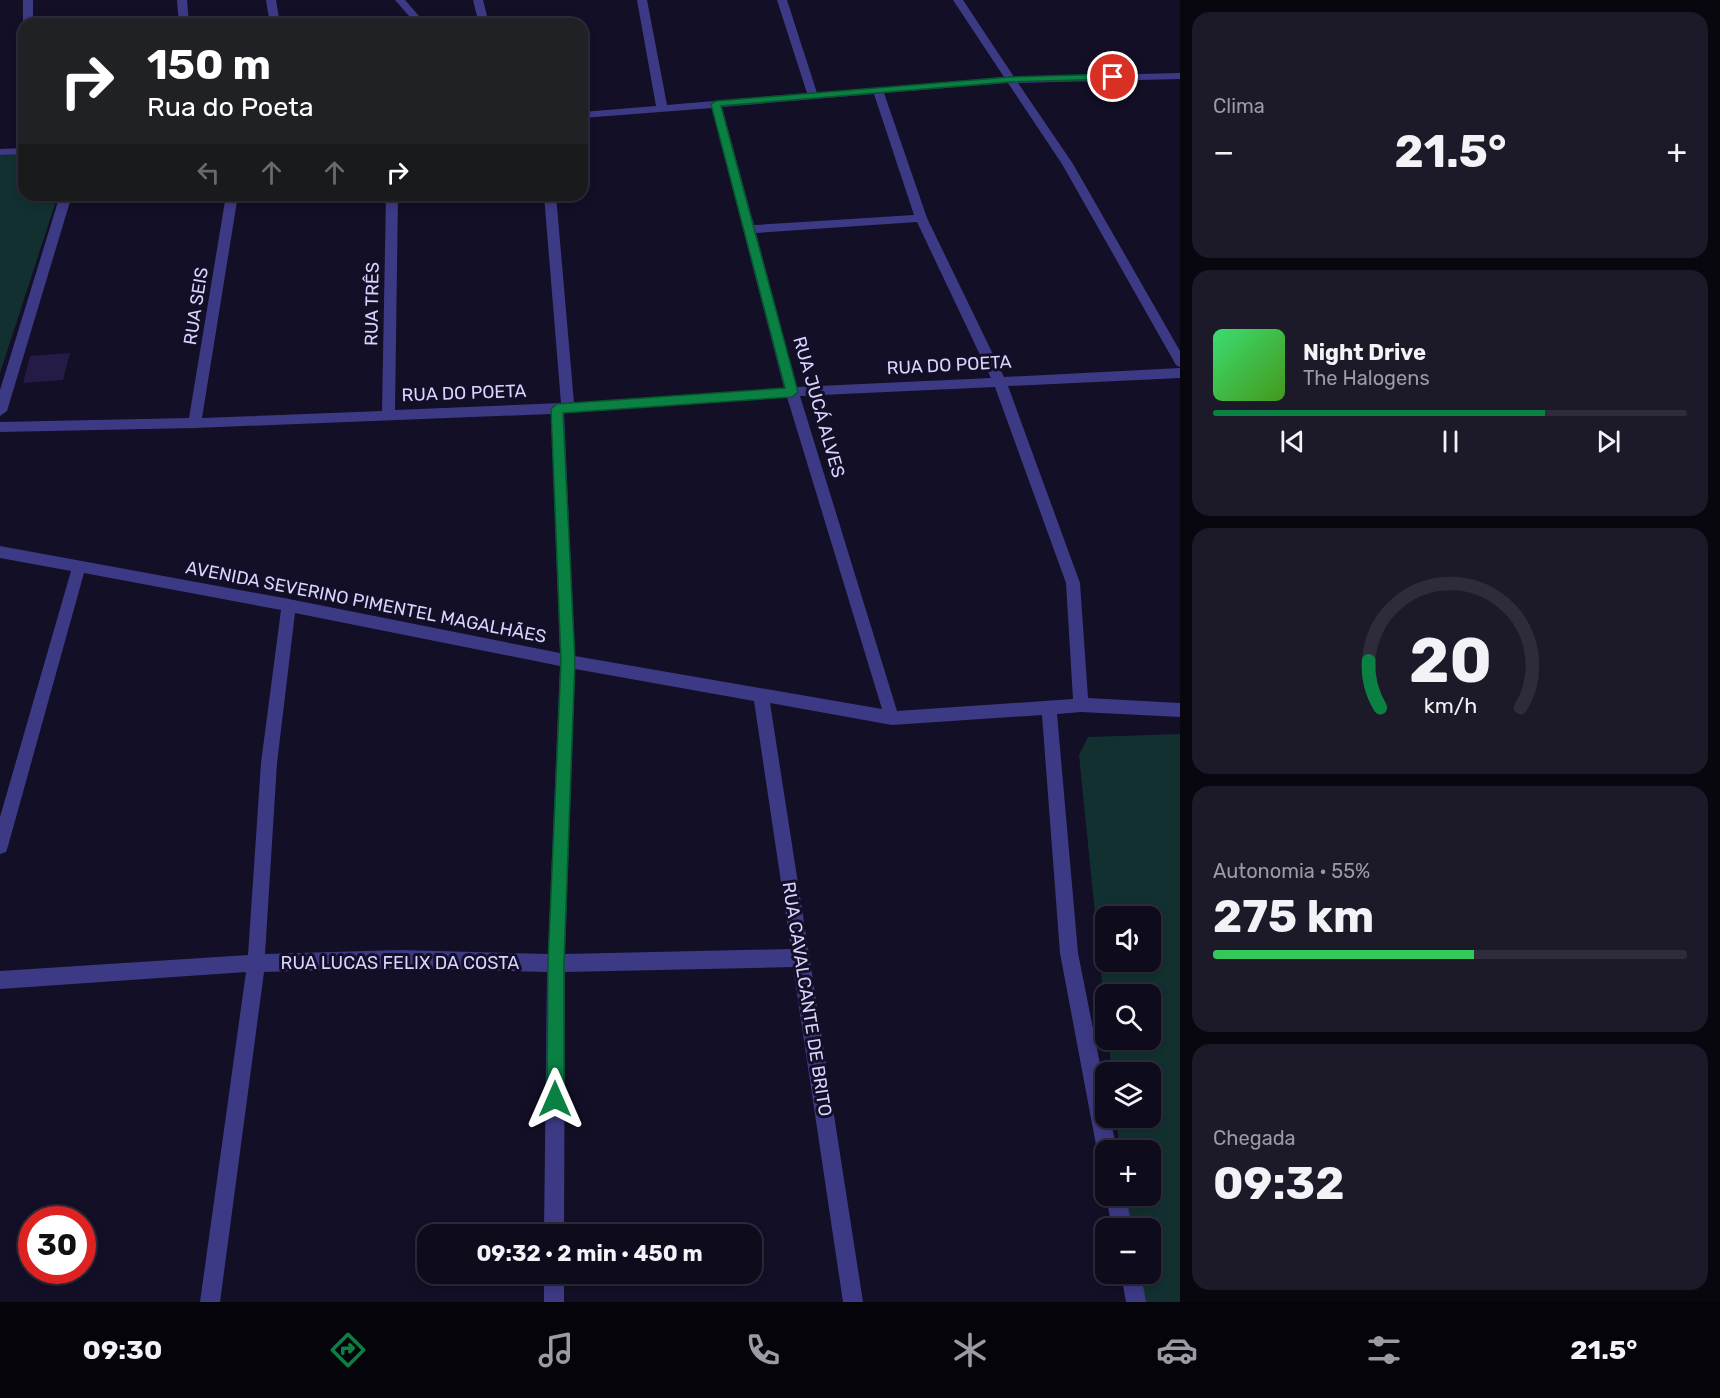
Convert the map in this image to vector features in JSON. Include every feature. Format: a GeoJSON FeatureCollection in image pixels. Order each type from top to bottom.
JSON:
{"type":"FeatureCollection","features":[{"type":"Feature","properties":{"kind":"street"},"geometry":{"type":"LineString","coordinates":[[28,0],[28,18]]}},
{"type":"Feature","properties":{"kind":"street"},"geometry":{"type":"LineString","coordinates":[[182,0],[184,18]]}},
{"type":"Feature","properties":{"kind":"street"},"geometry":{"type":"LineString","coordinates":[[271,0],[274,18]]}},
{"type":"Feature","properties":{"kind":"street"},"geometry":{"type":"LineString","coordinates":[[400,0],[416,18]]}},
{"type":"Feature","properties":{"kind":"street"},"geometry":{"type":"LineString","coordinates":[[478,0],[482,18]]}},
{"type":"Feature","properties":{"kind":"street"},"geometry":{"type":"LineString","coordinates":[[642,0],[662,109]]}},
{"type":"Feature","properties":{"kind":"street"},"geometry":{"type":"LineString","coordinates":[[782,0],[813,95]]}},
{"type":"Feature","properties":{"kind":"street"},"geometry":{"type":"LineString","coordinates":[[958,0],[1067,164],[1180,362]]}},
{"type":"Feature","properties":{"kind":"street"},"geometry":{"type":"LineString","coordinates":[[588,115],[1010,80],[1180,76]]}},
{"type":"Feature","properties":{"kind":"street"},"geometry":{"type":"LineString","coordinates":[[878,90],[921,218],[999,380],[1072,583],[1082,705]]}},
{"type":"Feature","properties":{"kind":"street","name":"RUA JUCÁ ALVES"},"geometry":{"type":"LineString","coordinates":[[716,104],[751,229],[792,392],[892,718]]}},
{"type":"Feature","properties":{"kind":"street"},"geometry":{"type":"LineString","coordinates":[[0,152],[18,151]]}},
{"type":"Feature","properties":{"kind":"street"},"geometry":{"type":"LineString","coordinates":[[0,411],[64,201]]}},
{"type":"Feature","properties":{"kind":"street","name":"RUA SEIS"},"geometry":{"type":"LineString","coordinates":[[195,423],[231,201]]}},
{"type":"Feature","properties":{"kind":"street","name":"RUA TRÊS"},"geometry":{"type":"LineString","coordinates":[[388,414],[392,201]]}},
{"type":"Feature","properties":{"kind":"street"},"geometry":{"type":"LineString","coordinates":[[550,201],[562,409],[568,661],[556,963],[554,1224]]}},
{"type":"Feature","properties":{"kind":"street"},"geometry":{"type":"LineString","coordinates":[[751,229],[921,218]]}},
{"type":"Feature","properties":{"kind":"street","name":"RUA DO POETA"},"geometry":{"type":"LineString","coordinates":[[0,427],[195,423],[562,409],[792,392],[999,380],[1180,373]]}},
{"type":"Feature","properties":{"kind":"street","name":"AVENIDA SEVERINO PIMENTEL MAGALHÃES"},"geometry":{"type":"LineString","coordinates":[[0,552],[289,605],[568,661],[892,718],[1082,705],[1180,710]]}},
{"type":"Feature","properties":{"kind":"street"},"geometry":{"type":"LineString","coordinates":[[0,846],[79,567]]}},
{"type":"Feature","properties":{"kind":"street"},"geometry":{"type":"LineString","coordinates":[[210,1302],[256,963],[269,763],[289,605]]}},
{"type":"Feature","properties":{"kind":"street","name":"RUA CAVALCANTE DE BRITO"},"geometry":{"type":"LineString","coordinates":[[761,696],[853,1302]]}},
{"type":"Feature","properties":{"kind":"street"},"geometry":{"type":"LineString","coordinates":[[1049,707],[1069,953],[1105,1140]]}},
{"type":"Feature","properties":{"kind":"street","name":"RUA LUCAS FELIX DA COSTA"},"geometry":{"type":"LineString","coordinates":[[0,980],[256,963],[400,959],[556,963],[801,958]]}},
{"type":"Feature","properties":{"kind":"street"},"geometry":{"type":"LineString","coordinates":[[554,1284],[554,1302]]}},
{"type":"Feature","properties":{"kind":"street"},"geometry":{"type":"LineString","coordinates":[[1133,1284],[1137,1302]]}},
{"type":"Feature","properties":{"kind":"green space"},"geometry":{"type":"Polygon","coordinates":[[[18,154],[18,201],[56,201],[0,373],[0,155],[18,154]]]}},
{"type":"Feature","properties":{"kind":"green space"},"geometry":{"type":"Polygon","coordinates":[[[1180,734],[1180,1302],[1136,1302],[1134,1284],[1161,1284],[1161,1218],[1127,1218],[1125,1206],[1161,1206],[1161,1140],[1119,1140],[1117,1128],[1161,1128],[1161,1062],[1111,1062],[1109,1050],[1161,1050],[1161,984],[1102,984],[1101,972],[1161,972],[1161,906],[1095,906],[1095,914],[1079,755],[1088,737],[1180,734]]]}},
{"type":"Feature","properties":{"kind":"building"},"geometry":{"type":"Polygon","coordinates":[[[70,353],[63,380],[23,383],[30,356],[70,353]]]}},
{"type":"Feature","properties":{"kind":"route"},"geometry":{"type":"LineString","coordinates":[[555,1099],[556,963],[568,661],[557,409],[792,392],[751,229],[716,104],[1010,80],[1113,77]]}}]}
